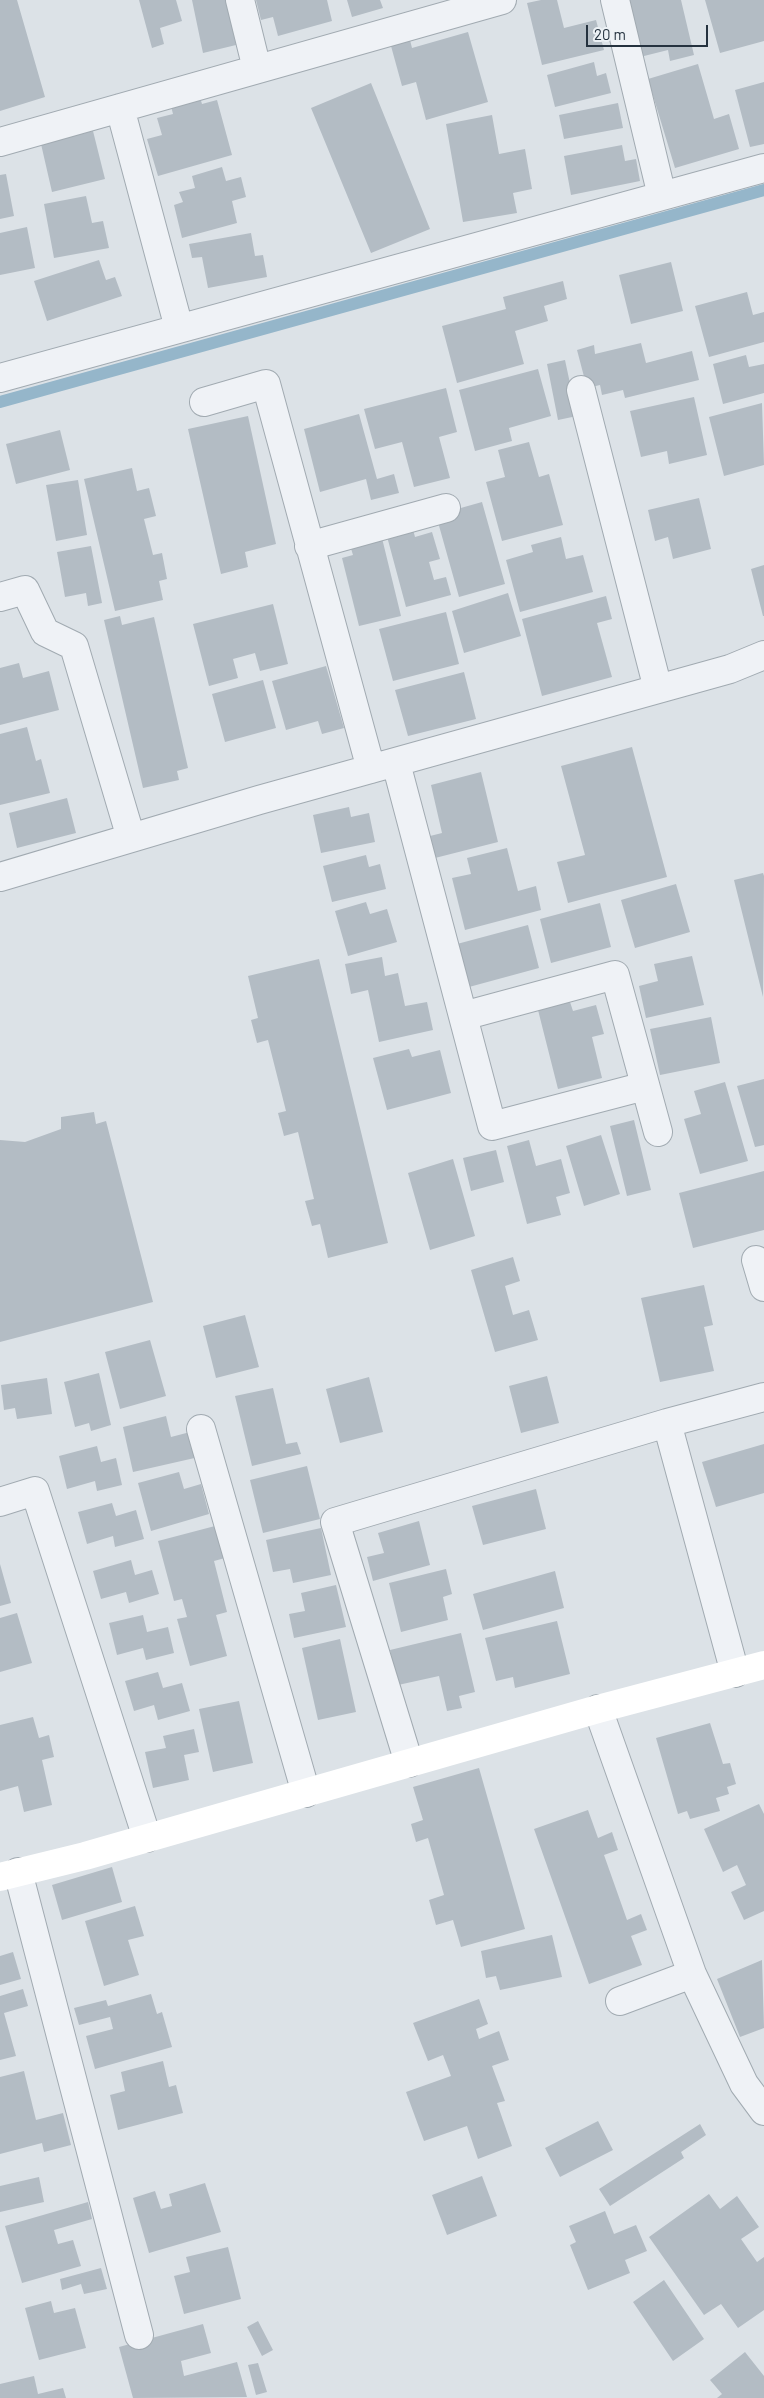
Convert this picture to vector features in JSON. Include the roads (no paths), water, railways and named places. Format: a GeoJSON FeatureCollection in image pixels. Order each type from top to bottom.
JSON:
{"type":"FeatureCollection","features":[{"type":"Feature","properties":{"kind":"street"},"geometry":{"type":"LineString","coordinates":[[240,0],[258,69]]}},
{"type":"Feature","properties":{"kind":"street"},"geometry":{"type":"LineString","coordinates":[[0,142],[502,0]]}},
{"type":"Feature","properties":{"kind":"street"},"geometry":{"type":"LineString","coordinates":[[615,0],[662,196]]}},
{"type":"Feature","properties":{"kind":"street"},"geometry":{"type":"LineString","coordinates":[[120,108],[179,328]]}},
{"type":"Feature","properties":{"kind":"street"},"geometry":{"type":"LineString","coordinates":[[0,378],[764,168]]}},
{"type":"Feature","properties":{"kind":"street"},"geometry":{"type":"LineString","coordinates":[[204,402],[266,384],[370,769]]}},
{"type":"Feature","properties":{"kind":"street"},"geometry":{"type":"LineString","coordinates":[[581,390],[658,689]]}},
{"type":"Feature","properties":{"kind":"street"},"geometry":{"type":"LineString","coordinates":[[310,546],[446,508]]}},
{"type":"Feature","properties":{"kind":"street"},"geometry":{"type":"LineString","coordinates":[[0,597],[25,590],[45,632],[74,646],[131,838]]}},
{"type":"Feature","properties":{"kind":"street"},"geometry":{"type":"LineString","coordinates":[[0,877],[370,769],[730,669],[764,655]]}},
{"type":"Feature","properties":{"kind":"street"},"geometry":{"type":"LineString","coordinates":[[396,763],[492,1126],[645,1086]]}},
{"type":"Feature","properties":{"kind":"street"},"geometry":{"type":"LineString","coordinates":[[463,1016],[615,975],[658,1132]]}},
{"type":"Feature","properties":{"kind":"street"},"geometry":{"type":"LineString","coordinates":[[756,1260],[764,1287]]}},
{"type":"Feature","properties":{"kind":"street"},"geometry":{"type":"LineString","coordinates":[[409,1763],[335,1522],[764,1397]]}},
{"type":"Feature","properties":{"kind":"street"},"geometry":{"type":"LineString","coordinates":[[667,1424],[735,1673]]}},
{"type":"Feature","properties":{"kind":"street"},"geometry":{"type":"LineString","coordinates":[[201,1429],[306,1793]]}},
{"type":"Feature","properties":{"kind":"street"},"geometry":{"type":"LineString","coordinates":[[0,1502],[35,1491],[147,1838]]}},
{"type":"Feature","properties":{"kind":"street"},"geometry":{"type":"LineString","coordinates":[[139,2335],[9,1875],[147,1838],[598,1709],[764,1665]]}},
{"type":"Feature","properties":{"kind":"street"},"geometry":{"type":"LineString","coordinates":[[598,1709],[692,1974],[744,2084],[764,2111]]}},
{"type":"Feature","properties":{"kind":"street"},"geometry":{"type":"LineString","coordinates":[[620,2001],[692,1974]]}},
{"type":"Feature","properties":{"kind":"waterway"},"geometry":{"type":"LineString","coordinates":[[0,402],[764,190]]}}]}
